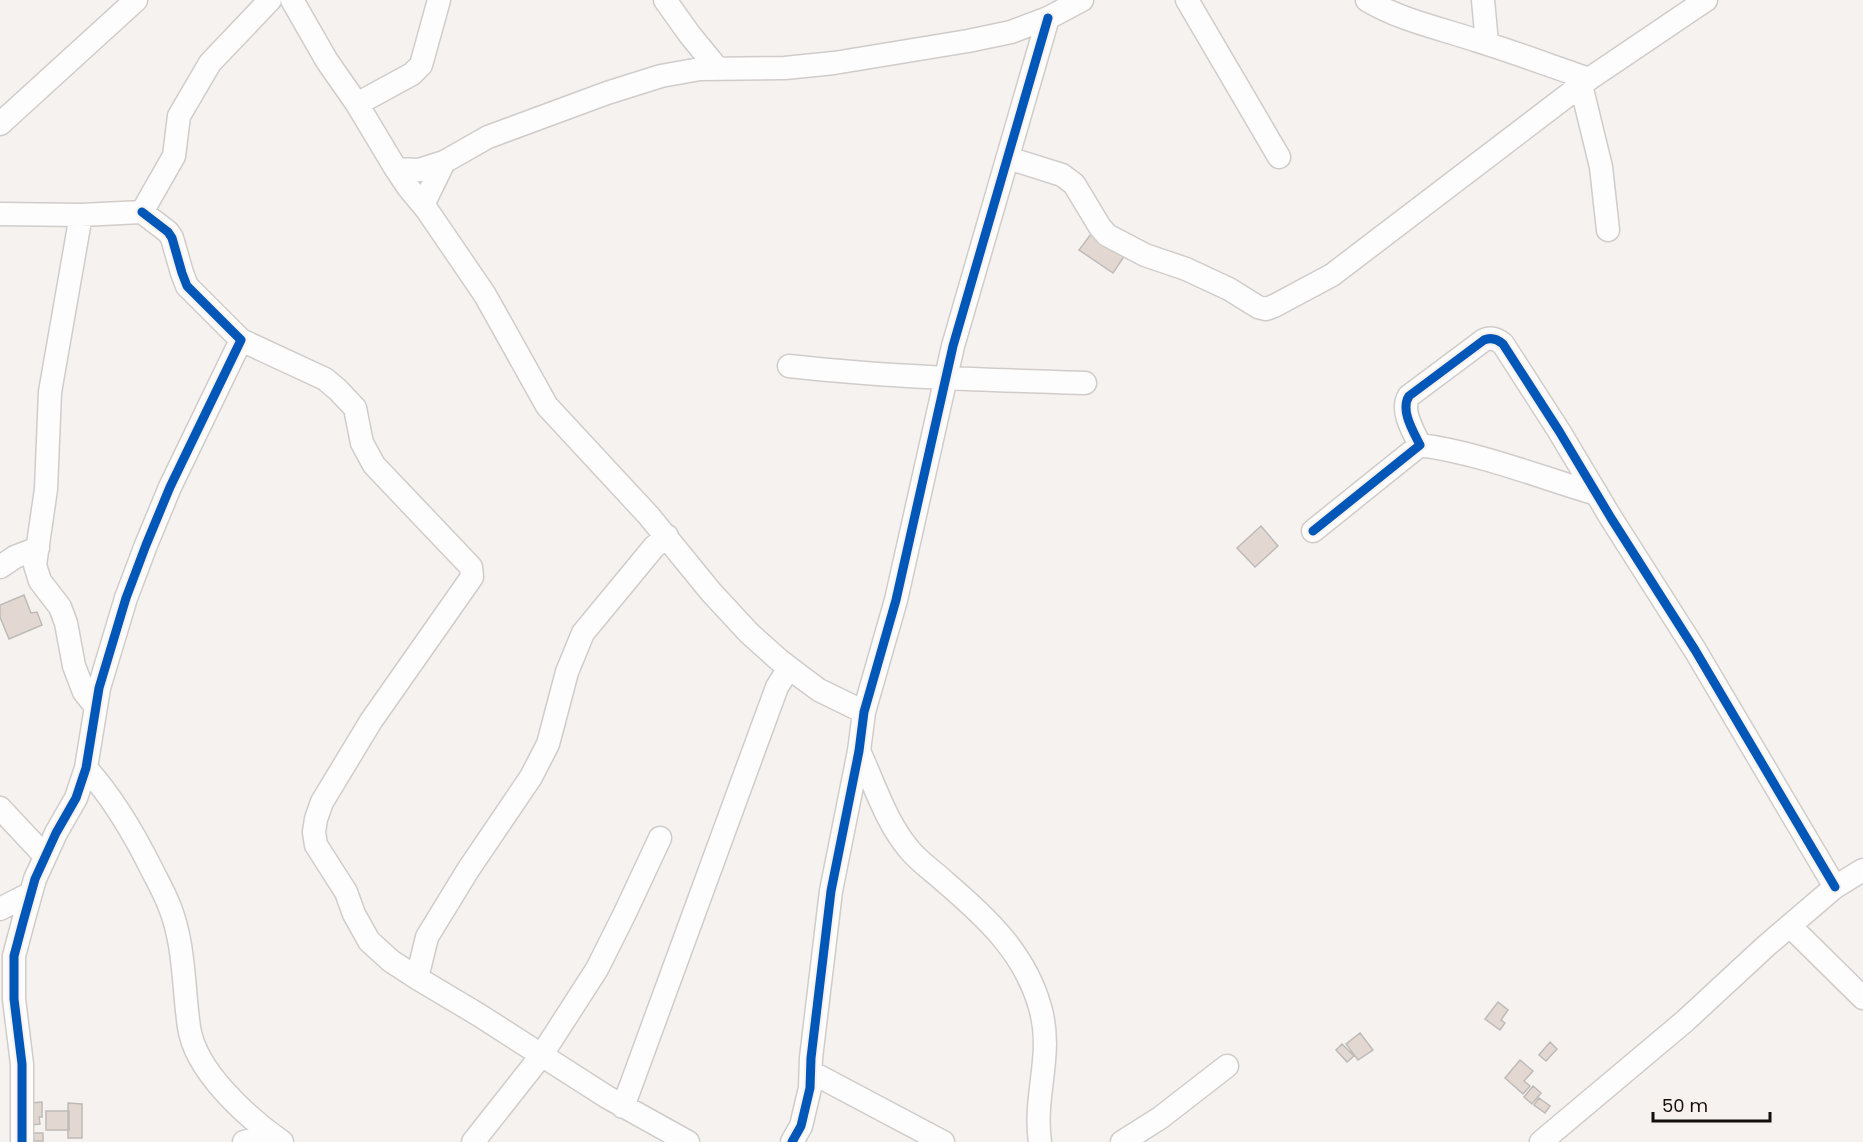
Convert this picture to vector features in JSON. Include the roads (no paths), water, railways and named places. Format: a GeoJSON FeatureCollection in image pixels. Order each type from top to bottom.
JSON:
{"type":"FeatureCollection","features":[{"type":"Feature","properties":{"kind":"street"},"geometry":{"type":"LineString","coordinates":[[0,124],[136,0]]}},
{"type":"Feature","properties":{"kind":"street"},"geometry":{"type":"LineString","coordinates":[[142,212],[174,156],[179,116],[210,63],[270,0]]}},
{"type":"Feature","properties":{"kind":"street"},"geometry":{"type":"LineString","coordinates":[[292,0],[327,61],[357,104],[396,170],[485,295],[547,406],[667,536],[711,592],[749,633],[789,668],[819,690],[864,712]]}},
{"type":"Feature","properties":{"kind":"street"},"geometry":{"type":"LineString","coordinates":[[357,104],[412,74],[421,65],[439,0]]}},
{"type":"Feature","properties":{"kind":"street"},"geometry":{"type":"LineString","coordinates":[[665,0],[717,68]]}},
{"type":"Feature","properties":{"kind":"street"},"geometry":{"type":"LineString","coordinates":[[396,170],[419,170],[444,162],[488,137],[607,93],[661,76],[700,69],[785,68],[834,63],[1011,32],[1048,18],[1082,0]]}},
{"type":"Feature","properties":{"kind":"street"},"geometry":{"type":"LineString","coordinates":[[1186,0],[1279,158]]}},
{"type":"Feature","properties":{"kind":"street"},"geometry":{"type":"LineString","coordinates":[[1367,0],[1382,9],[1410,20],[1486,43],[1585,82]]}},
{"type":"Feature","properties":{"kind":"street"},"geometry":{"type":"LineString","coordinates":[[1483,0],[1486,43]]}},
{"type":"Feature","properties":{"kind":"street"},"geometry":{"type":"LineString","coordinates":[[1008,158],[1062,175],[1074,184],[1107,235],[1145,255],[1186,268],[1229,289],[1258,307],[1266,309],[1332,275],[1585,82],[1706,0]]}},
{"type":"Feature","properties":{"kind":"street"},"geometry":{"type":"LineString","coordinates":[[792,1142],[801,1126],[807,1104],[831,891],[859,751],[864,712],[896,600],[953,346],[1048,18]]}},
{"type":"Feature","properties":{"kind":"street"},"geometry":{"type":"LineString","coordinates":[[1585,82],[1601,167],[1608,230]]}},
{"type":"Feature","properties":{"kind":"street"},"geometry":{"type":"LineString","coordinates":[[423,205],[444,162]]}},
{"type":"Feature","properties":{"kind":"street"},"geometry":{"type":"LineString","coordinates":[[0,214],[81,215],[142,212],[168,232],[172,238],[187,286],[241,340],[325,379],[355,408],[362,443],[374,465],[471,567],[472,577],[371,721],[322,802],[314,832],[316,845],[346,892],[354,914],[369,941],[391,961],[623,1107],[688,1142]]}},
{"type":"Feature","properties":{"kind":"street"},"geometry":{"type":"LineString","coordinates":[[81,215],[50,392],[46,489],[35,565],[40,581],[60,608],[66,623],[74,666],[84,692],[96,707]]}},
{"type":"Feature","properties":{"kind":"street"},"geometry":{"type":"LineString","coordinates":[[1420,445],[1409,422],[1406,405],[1409,396],[1484,340],[1497,339],[1503,344],[1553,421],[1695,650],[1835,887]]}},
{"type":"Feature","properties":{"kind":"street"},"geometry":{"type":"LineString","coordinates":[[22,1142],[22,1064],[14,999],[14,956],[31,893],[45,856],[76,798],[86,768],[99,688],[146,545],[170,487],[241,340]]}},
{"type":"Feature","properties":{"kind":"street"},"geometry":{"type":"LineString","coordinates":[[789,366],[850,373],[946,379],[1085,383]]}},
{"type":"Feature","properties":{"kind":"street"},"geometry":{"type":"LineString","coordinates":[[1312,531],[1420,445],[1471,455],[1597,494]]}},
{"type":"Feature","properties":{"kind":"street"},"geometry":{"type":"LineString","coordinates":[[417,978],[427,937],[468,870],[531,777],[548,744],[567,672],[583,633],[654,548],[667,536]]}},
{"type":"Feature","properties":{"kind":"street"},"geometry":{"type":"LineString","coordinates":[[0,567],[15,557],[38,548]]}},
{"type":"Feature","properties":{"kind":"street"},"geometry":{"type":"LineString","coordinates":[[623,1107],[773,696],[789,668]]}},
{"type":"Feature","properties":{"kind":"street"},"geometry":{"type":"LineString","coordinates":[[859,751],[894,828],[909,850],[972,905],[1002,936],[1022,963],[1040,1005],[1046,1033],[1045,1064],[1038,1104],[1037,1124],[1040,1142]]}},
{"type":"Feature","properties":{"kind":"street"},"geometry":{"type":"LineString","coordinates":[[86,768],[102,786],[123,817],[170,906],[183,959],[189,1029],[198,1056],[236,1104],[277,1138]]}},
{"type":"Feature","properties":{"kind":"street"},"geometry":{"type":"LineString","coordinates":[[0,808],[45,856]]}},
{"type":"Feature","properties":{"kind":"street"},"geometry":{"type":"LineString","coordinates":[[473,1142],[541,1056],[597,969],[660,838]]}},
{"type":"Feature","properties":{"kind":"street"},"geometry":{"type":"LineString","coordinates":[[1541,1142],[1685,1020],[1835,887],[1863,870]]}},
{"type":"Feature","properties":{"kind":"street"},"geometry":{"type":"LineString","coordinates":[[0,909],[31,893]]}},
{"type":"Feature","properties":{"kind":"street"},"geometry":{"type":"LineString","coordinates":[[1790,926],[1863,998]]}},
{"type":"Feature","properties":{"kind":"street"},"geometry":{"type":"LineString","coordinates":[[1122,1142],[1160,1118],[1227,1066]]}},
{"type":"Feature","properties":{"kind":"street"},"geometry":{"type":"LineString","coordinates":[[811,1072],[943,1142]]}},
{"type":"Feature","properties":{"kind":"street"},"geometry":{"type":"LineString","coordinates":[[244,1142],[277,1138]]}}]}
